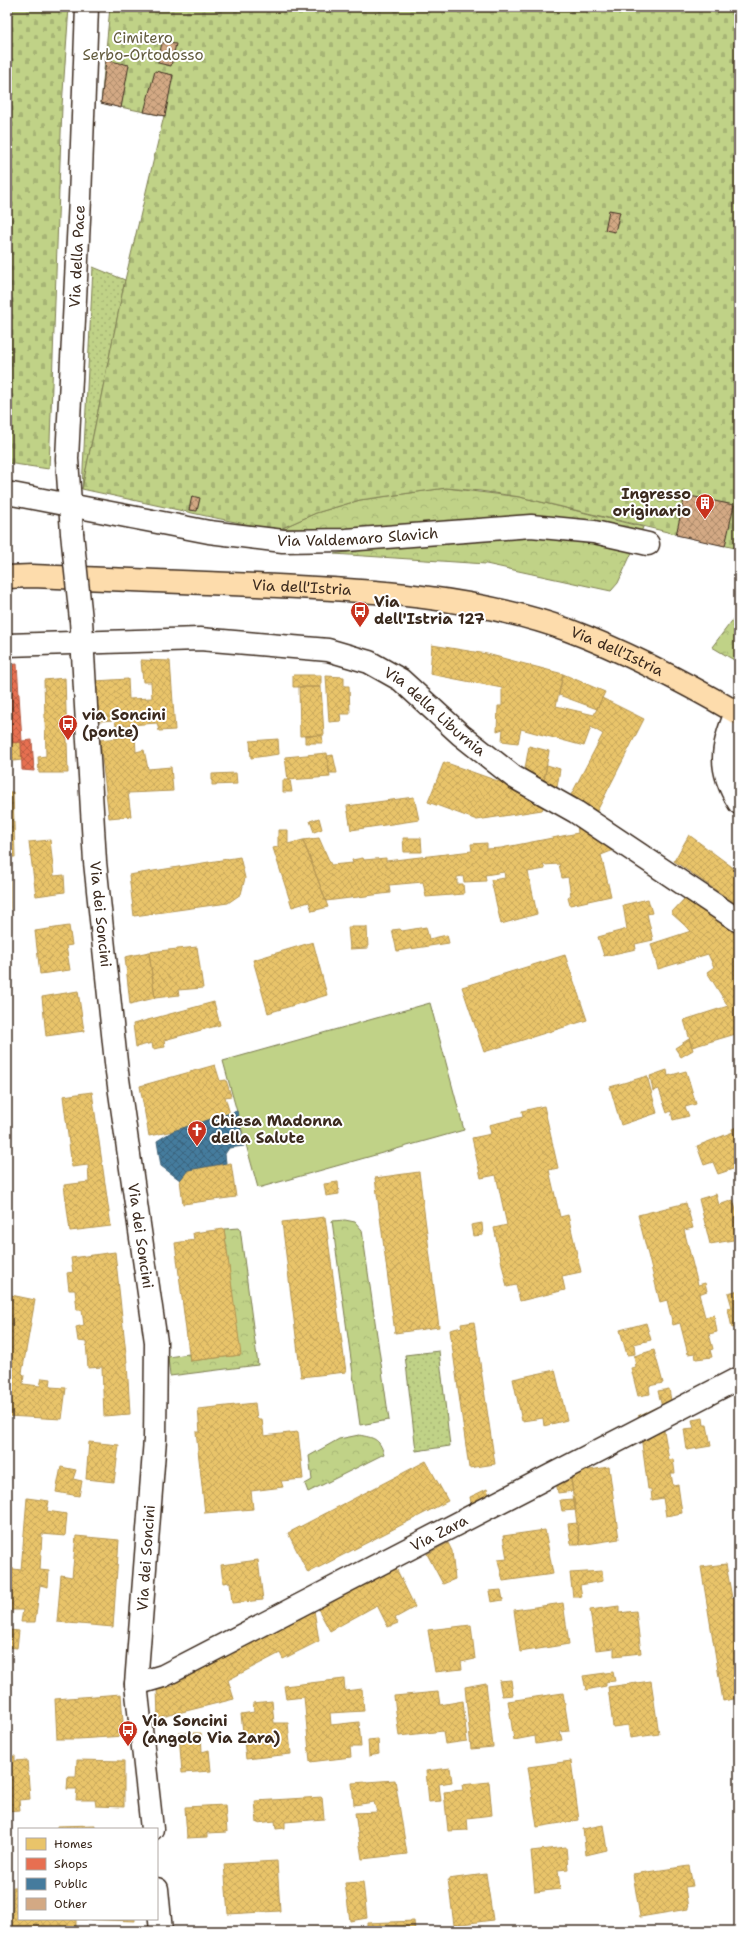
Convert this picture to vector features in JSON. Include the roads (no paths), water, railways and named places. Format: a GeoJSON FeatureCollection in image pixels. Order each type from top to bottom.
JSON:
{"type":"FeatureCollection","features":[{"type":"Feature","properties":{"kind":"main road"},"geometry":{"type":"LineString","coordinates":[[7,571],[32,576]]}},
{"type":"Feature","properties":{"kind":"main road"},"geometry":{"type":"LineString","coordinates":[[7,577],[32,576]]}},
{"type":"Feature","properties":{"kind":"main road","name":"Via dell'Istria"},"geometry":{"type":"LineString","coordinates":[[32,576],[343,589],[421,597],[494,609],[567,630],[640,661],[738,713]]}},
{"type":"Feature","properties":{"kind":"street","name":"Via della Pace"},"geometry":{"type":"LineString","coordinates":[[72,534],[67,459],[80,199],[87,7]]}},
{"type":"Feature","properties":{"kind":"street","name":"Via Valdemaro Slavich"},"geometry":{"type":"LineString","coordinates":[[7,493],[209,532],[283,542],[346,540],[531,526],[594,532],[648,544]]}},
{"type":"Feature","properties":{"kind":"street","name":"Via dei Soncini"},"geometry":{"type":"LineString","coordinates":[[72,534],[83,643],[95,862],[117,1072],[156,1342],[155,1439],[136,1684],[152,1828]]}},
{"type":"Feature","properties":{"kind":"street","name":"Via della Liburnia"},"geometry":{"type":"LineString","coordinates":[[7,645],[200,639],[328,650],[369,662],[401,680],[461,735],[514,777],[576,812],[739,921]]}},
{"type":"Feature","properties":{"kind":"street"},"geometry":{"type":"LineString","coordinates":[[738,713],[729,730],[724,764],[728,785],[739,802]]}},
{"type":"Feature","properties":{"kind":"street","name":"Via Zara"},"geometry":{"type":"LineString","coordinates":[[136,1684],[163,1676],[739,1378]]}},
{"type":"Feature","properties":{"kind":"street"},"geometry":{"type":"LineString","coordinates":[[158,1900],[161,1931]]}},
{"type":"Feature","properties":{"kind":"place","name":"Ingresso originario"},"geometry":{"type":"Point","coordinates":[705,520]}},
{"type":"Feature","properties":{"kind":"place","name":"Via dell'Istria 127"},"geometry":{"type":"Point","coordinates":[360,628]}},
{"type":"Feature","properties":{"kind":"place","name":"via Soncini (ponte)"},"geometry":{"type":"Point","coordinates":[68,741]}},
{"type":"Feature","properties":{"kind":"place","name":"Chiesa Madonna della Salute"},"geometry":{"type":"Point","coordinates":[197,1147]}},
{"type":"Feature","properties":{"kind":"place","name":"Via Soncini (angolo Via Zara)"},"geometry":{"type":"Point","coordinates":[128,1747]}},
{"type":"Feature","properties":{"kind":"park label","name":"Cimitero Serbo-Ortodosso"},"geometry":{"type":"Point","coordinates":[143,46]}}]}
